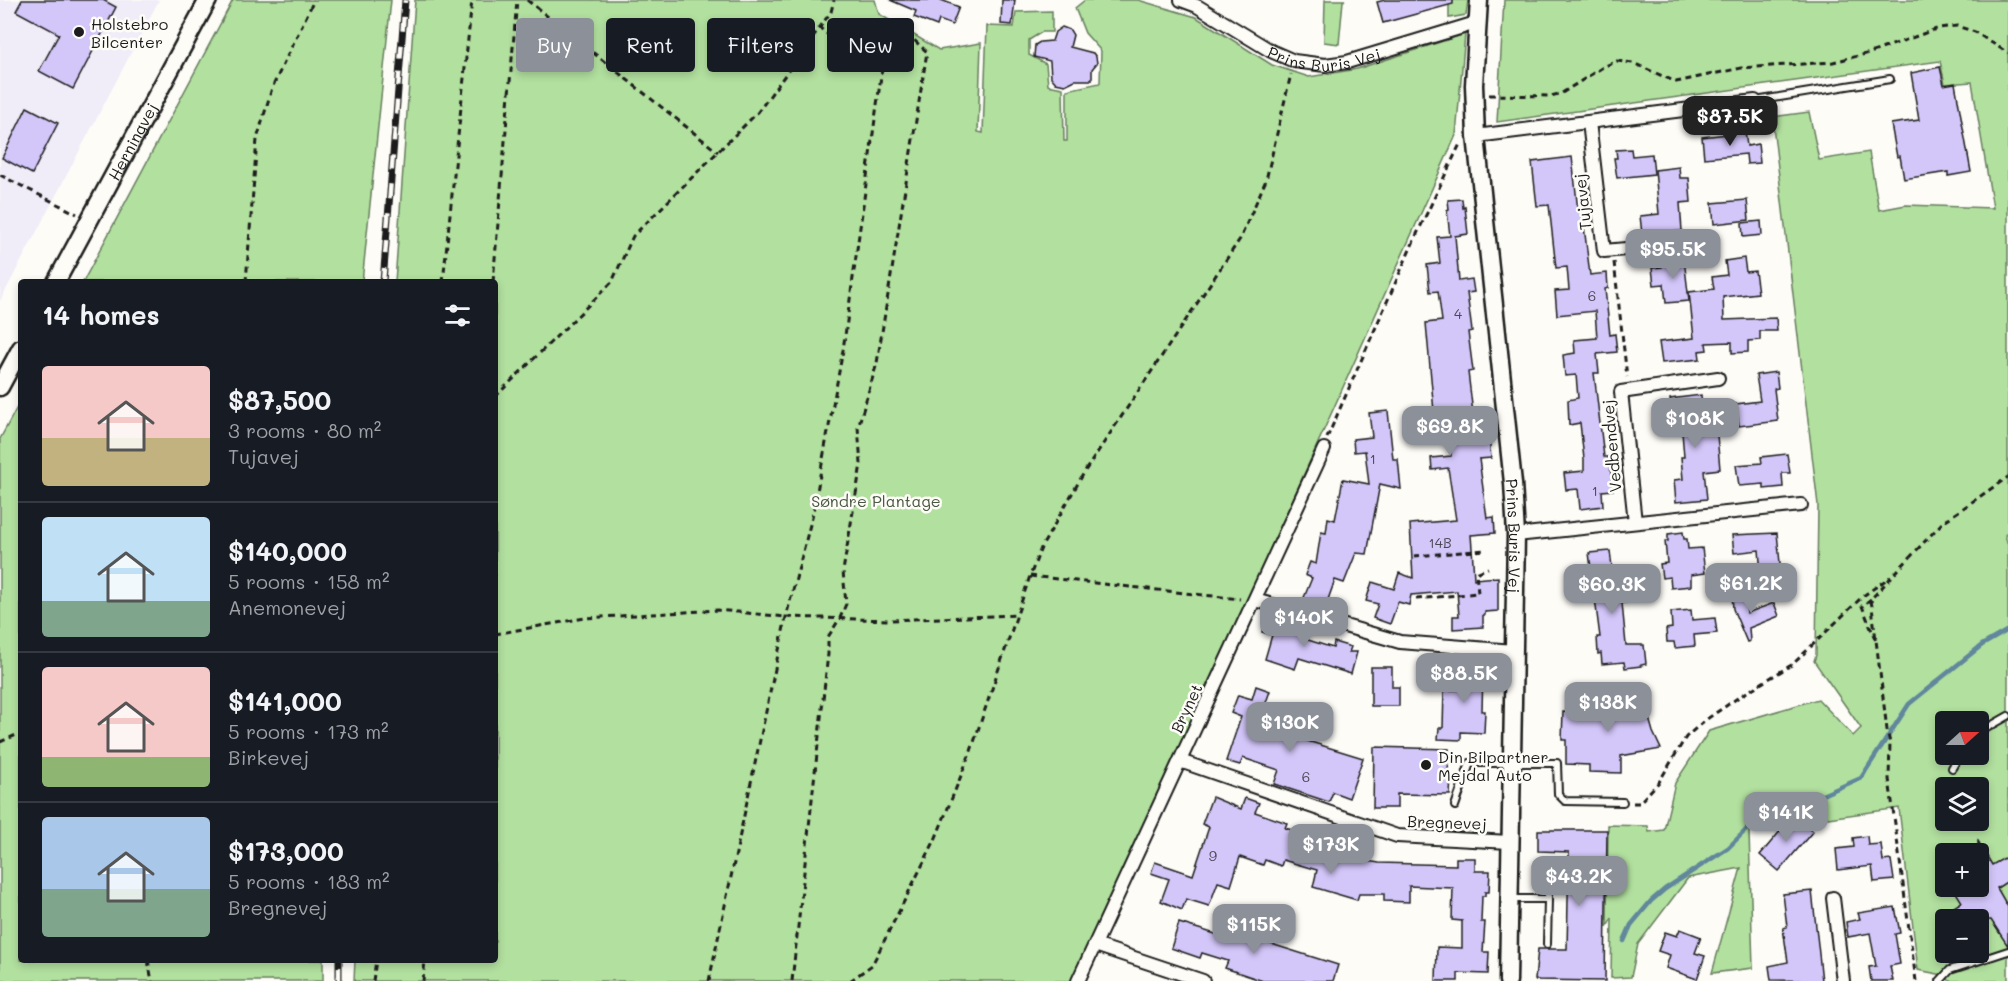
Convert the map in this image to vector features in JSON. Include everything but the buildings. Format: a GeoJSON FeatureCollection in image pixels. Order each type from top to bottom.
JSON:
{"type":"FeatureCollection","features":[{"type":"Feature","properties":{"kind":"street","name":"Herningvej"},"geometry":{"type":"LineString","coordinates":[[58,279],[208,0]]}},
{"type":"Feature","properties":{"kind":"street","name":"Prins Buris Vej"},"geometry":{"type":"LineString","coordinates":[[1182,0],[1197,6],[1271,51],[1294,61],[1325,65],[1347,62],[1476,23]]}},
{"type":"Feature","properties":{"kind":"street","name":"Prins Buris Vej"},"geometry":{"type":"LineString","coordinates":[[1479,0],[1474,85],[1476,136],[1513,483],[1516,535],[1508,981]]}},
{"type":"Feature","properties":{"kind":"street"},"geometry":{"type":"LineString","coordinates":[[1476,136],[1755,101]]}},
{"type":"Feature","properties":{"kind":"street","name":"Tujavej"},"geometry":{"type":"LineString","coordinates":[[1589,122],[1604,251],[1613,251]]}},
{"type":"Feature","properties":{"kind":"street"},"geometry":{"type":"LineString","coordinates":[[1613,251],[1704,242]]}},
{"type":"Feature","properties":{"kind":"street"},"geometry":{"type":"LineString","coordinates":[[0,387],[18,354]]}},
{"type":"Feature","properties":{"kind":"street","name":"Vedbendvej"},"geometry":{"type":"LineString","coordinates":[[1635,522],[1621,392],[1718,378]]}},
{"type":"Feature","properties":{"kind":"street","name":"Brynet"},"geometry":{"type":"LineString","coordinates":[[1078,981],[1324,449]]}},
{"type":"Feature","properties":{"kind":"street"},"geometry":{"type":"LineString","coordinates":[[1516,535],[1801,505]]}},
{"type":"Feature","properties":{"kind":"street"},"geometry":{"type":"LineString","coordinates":[[1255,600],[1400,642],[1514,651]]}},
{"type":"Feature","properties":{"kind":"street","name":"Bregnevej"},"geometry":{"type":"LineString","coordinates":[[1180,761],[1397,836],[1510,842]]}},
{"type":"Feature","properties":{"kind":"street"},"geometry":{"type":"LineString","coordinates":[[1833,898],[1843,981]]}},
{"type":"Feature","properties":{"kind":"street"},"geometry":{"type":"LineString","coordinates":[[1095,945],[1203,981]]}},
{"type":"Feature","properties":{"kind":"lane"},"geometry":{"type":"LineString","coordinates":[[1755,101],[1890,78]]}},
{"type":"Feature","properties":{"kind":"lane"},"geometry":{"type":"LineString","coordinates":[[1989,728],[2007,719]]}},
{"type":"Feature","properties":{"kind":"lane"},"geometry":{"type":"LineString","coordinates":[[1455,806],[1470,763],[1512,762],[1557,763],[1558,794],[1565,801],[1623,802]]}},
{"type":"Feature","properties":{"kind":"lane"},"geometry":{"type":"LineString","coordinates":[[1548,861],[1548,944]]}},
{"type":"Feature","properties":{"kind":"lane"},"geometry":{"type":"LineString","coordinates":[[1509,899],[1548,899]]}},
{"type":"Feature","properties":{"kind":"lane"},"geometry":{"type":"LineString","coordinates":[[1940,981],[1950,970],[2008,951]]}},
{"type":"Feature","properties":{"kind":"path"},"geometry":{"type":"LineString","coordinates":[[246,279],[257,139],[272,88],[314,0]]}},
{"type":"Feature","properties":{"kind":"path"},"geometry":{"type":"LineString","coordinates":[[443,279],[472,0]]}},
{"type":"Feature","properties":{"kind":"path"},"geometry":{"type":"LineString","coordinates":[[493,279],[517,0]]}},
{"type":"Feature","properties":{"kind":"path"},"geometry":{"type":"LineString","coordinates":[[527,0],[717,152]]}},
{"type":"Feature","properties":{"kind":"path"},"geometry":{"type":"LineString","coordinates":[[498,394],[612,282],[633,236],[758,112],[831,12],[834,0]]}},
{"type":"Feature","properties":{"kind":"path"},"geometry":{"type":"LineString","coordinates":[[1488,95],[1551,96],[1562,93],[1603,67],[1617,61],[1633,63],[1676,82],[1741,68],[1833,62],[1870,53],[1939,28],[1957,26],[1975,32],[2008,53]]}},
{"type":"Feature","properties":{"kind":"path"},"geometry":{"type":"LineString","coordinates":[[820,28],[827,34]]}},
{"type":"Feature","properties":{"kind":"path"},"geometry":{"type":"LineString","coordinates":[[792,981],[827,666],[828,637],[846,604],[843,571],[861,464],[858,427],[877,363],[927,52],[914,40]]}},
{"type":"Feature","properties":{"kind":"path"},"geometry":{"type":"LineString","coordinates":[[850,981],[872,965],[935,840],[971,751],[1041,548],[1085,471],[1240,239],[1266,180],[1294,61]]}},
{"type":"Feature","properties":{"kind":"path"},"geometry":{"type":"LineString","coordinates":[[709,981],[786,616],[813,513],[843,350],[882,72]]}},
{"type":"Feature","properties":{"kind":"path"},"geometry":{"type":"LineString","coordinates":[[1324,449],[1407,257],[1463,137],[1476,136]]}},
{"type":"Feature","properties":{"kind":"path"},"geometry":{"type":"LineString","coordinates":[[0,175],[89,220]]}},
{"type":"Feature","properties":{"kind":"path"},"geometry":{"type":"LineString","coordinates":[[1613,251],[1628,390]]}},
{"type":"Feature","properties":{"kind":"path"},"geometry":{"type":"LineString","coordinates":[[1877,645],[1862,606],[1943,522],[2008,477]]}},
{"type":"Feature","properties":{"kind":"path"},"geometry":{"type":"LineString","coordinates":[[1414,556],[1487,550]]}},
{"type":"Feature","properties":{"kind":"path"},"geometry":{"type":"LineString","coordinates":[[1416,599],[1478,593],[1476,573],[1488,568]]}},
{"type":"Feature","properties":{"kind":"path"},"geometry":{"type":"LineString","coordinates":[[1623,802],[1639,803],[1659,782],[1686,737],[1704,721],[1739,697],[1793,664],[1863,596],[1896,572]]}},
{"type":"Feature","properties":{"kind":"path"},"geometry":{"type":"LineString","coordinates":[[1030,576],[1255,600]]}},
{"type":"Feature","properties":{"kind":"path"},"geometry":{"type":"LineString","coordinates":[[1871,599],[1890,743],[1889,779],[1916,981]]}},
{"type":"Feature","properties":{"kind":"path"},"geometry":{"type":"LineString","coordinates":[[498,633],[585,618],[707,610],[890,620],[1017,615]]}},
{"type":"Feature","properties":{"kind":"path"},"geometry":{"type":"LineString","coordinates":[[0,742],[18,734]]}},
{"type":"Feature","properties":{"kind":"path"},"geometry":{"type":"LineString","coordinates":[[149,963],[152,981]]}},
{"type":"Feature","properties":{"kind":"path"},"geometry":{"type":"LineString","coordinates":[[374,981],[376,963]]}},
{"type":"Feature","properties":{"kind":"path"},"geometry":{"type":"LineString","coordinates":[[423,981],[425,963]]}},
{"type":"Feature","properties":{"kind":"shaded area"},"geometry":{"type":"Polygon","coordinates":[[[0,0],[159,0],[0,301],[0,0]]]}},
{"type":"Feature","properties":{"kind":"green space"},"geometry":{"type":"Polygon","coordinates":[[[233,0],[391,0],[362,279],[85,279],[233,0]]]}},
{"type":"Feature","properties":{"kind":"green space","name":"Søndre Plantage"},"geometry":{"type":"Polygon","coordinates":[[[415,0],[875,0],[879,14],[886,18],[827,18],[827,72],[914,72],[914,35],[939,50],[981,43],[978,132],[983,133],[987,26],[1014,27],[1016,12],[1052,11],[1052,32],[1042,32],[1029,40],[1029,55],[1046,64],[1048,85],[1063,88],[1064,141],[1067,141],[1067,90],[1100,83],[1101,51],[1085,33],[1075,8],[1085,0],[1138,0],[1196,17],[1272,65],[1309,77],[1357,69],[1465,34],[1456,135],[1077,981],[354,981],[355,963],[498,963],[498,279],[395,279],[415,0]]]}},
{"type":"Feature","properties":{"kind":"green space"},"geometry":{"type":"Polygon","coordinates":[[[1325,0],[1345,0],[1343,1],[1339,44],[1324,42],[1325,0]]]}},
{"type":"Feature","properties":{"kind":"green space"},"geometry":{"type":"Polygon","coordinates":[[[1449,0],[1468,0],[1466,15],[1449,18],[1449,0]]]}},
{"type":"Feature","properties":{"kind":"green space"},"geometry":{"type":"Polygon","coordinates":[[[1504,0],[2008,0],[2008,532],[2005,535],[2008,545],[2008,981],[1950,981],[1943,975],[1918,970],[1899,808],[1828,818],[1792,797],[1749,832],[1753,968],[1712,973],[1741,868],[1688,878],[1638,944],[1631,977],[1611,978],[1612,918],[1607,927],[1608,825],[1648,826],[1649,832],[1664,830],[1675,783],[1709,731],[1818,699],[1853,736],[1861,728],[1814,661],[1816,655],[1818,505],[1772,117],[1809,112],[1819,160],[1869,152],[1879,210],[1906,205],[1993,208],[1972,82],[1945,84],[1940,61],[1497,122],[1504,0]]]}},
{"type":"Feature","properties":{"kind":"green space"},"geometry":{"type":"Polygon","coordinates":[[[18,406],[18,963],[323,963],[323,981],[0,981],[0,439],[18,406]]]}},
{"type":"Feature","properties":{"kind":"waterway"},"geometry":{"type":"LineString","coordinates":[[1624,941],[1631,925],[1651,901],[1665,889],[1728,848],[1749,827],[1861,778],[1909,704],[1982,645],[2008,630]]}},
{"type":"Feature","properties":{"kind":"railway"},"geometry":{"type":"LineString","coordinates":[[383,279],[405,0]]}},
{"type":"Feature","properties":{"kind":"railway"},"geometry":{"type":"LineString","coordinates":[[339,963],[339,981]]}},
{"type":"Feature","properties":{"kind":"place","name":"Holstebro Bilcenter"},"geometry":{"type":"Point","coordinates":[79,32]}},
{"type":"Feature","properties":{"kind":"place","name":"Din Bilpartner Mejdal Auto"},"geometry":{"type":"Point","coordinates":[1426,765]}}]}
